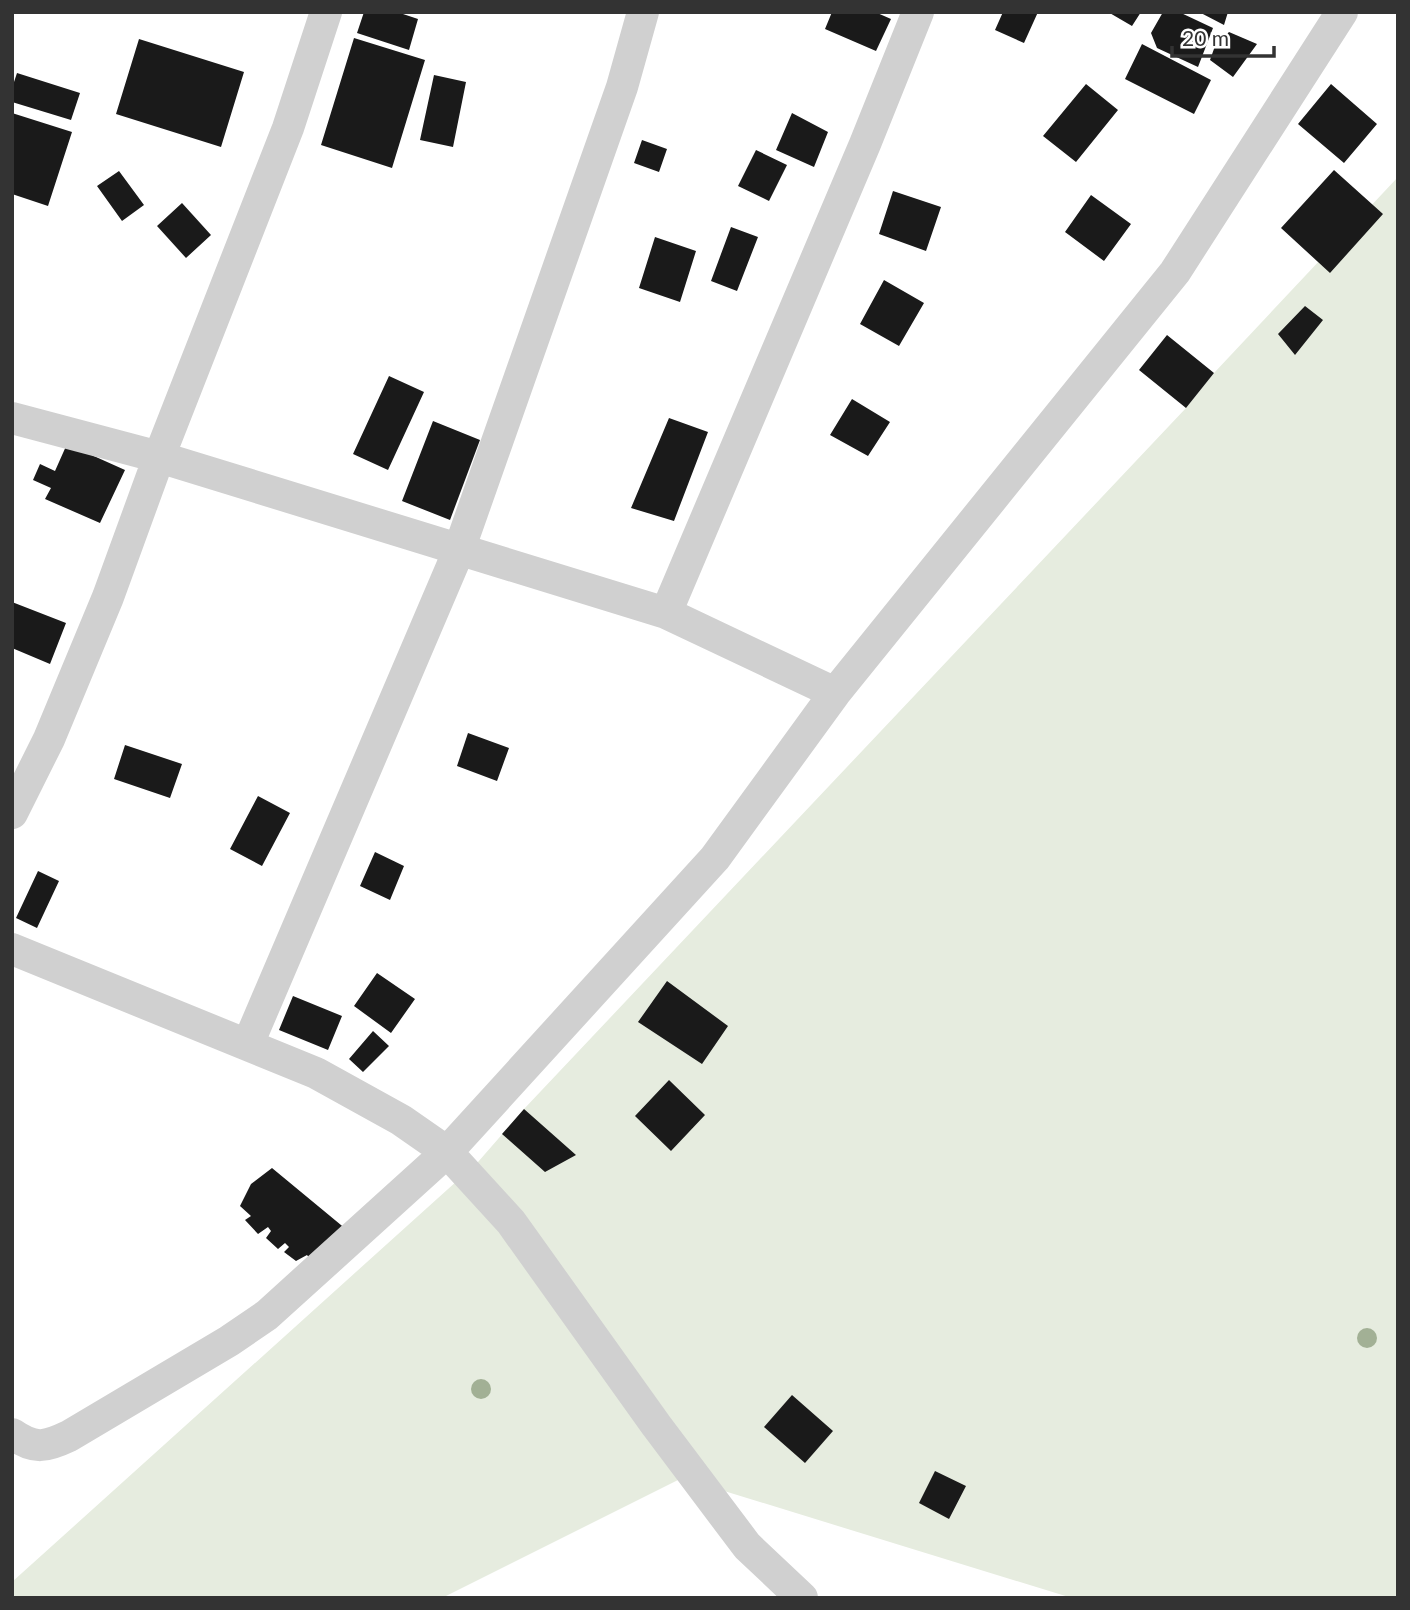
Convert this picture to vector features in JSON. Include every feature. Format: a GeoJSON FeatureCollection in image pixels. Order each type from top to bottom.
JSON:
{"type":"FeatureCollection","features":[{"type":"Feature","properties":{"kind":"street"},"geometry":{"type":"LineString","coordinates":[[12,813],[49,739],[98,621],[288,128],[326,12]]}},
{"type":"Feature","properties":{"kind":"street"},"geometry":{"type":"LineString","coordinates":[[248,1044],[459,550],[618,100],[643,12]]}},
{"type":"Feature","properties":{"kind":"street"},"geometry":{"type":"LineString","coordinates":[[666,614],[918,12]]}},
{"type":"Feature","properties":{"kind":"street"},"geometry":{"type":"LineString","coordinates":[[12,1434],[23,1442],[47,1446],[69,1436],[229,1341],[267,1315],[447,1152],[715,858],[835,693],[1175,272],[1342,12]]}},
{"type":"Feature","properties":{"kind":"street"},"geometry":{"type":"LineString","coordinates":[[12,418],[159,457],[666,614],[835,693]]}},
{"type":"Feature","properties":{"kind":"street"},"geometry":{"type":"LineString","coordinates":[[12,949],[202,1029],[248,1044],[316,1073],[401,1120],[447,1152],[511,1223],[747,1546],[802,1598]]}},
{"type":"Feature","properties":{"kind":"shaded area"},"geometry":{"type":"Polygon","coordinates":[[[1398,177],[1398,1598],[1072,1598],[682,1478],[442,1598],[12,1598],[12,1582],[478,1162],[524,1109],[1186,408],[1214,373],[1398,177]]]}},
{"type":"Feature","properties":{"kind":"building"},"geometry":{"type":"Polygon","coordinates":[[[364,12],[397,12],[418,19],[409,50],[357,33],[364,12]]]}},
{"type":"Feature","properties":{"kind":"building"},"geometry":{"type":"Polygon","coordinates":[[[832,12],[875,12],[891,19],[876,51],[825,29],[832,12]]]}},
{"type":"Feature","properties":{"kind":"building"},"geometry":{"type":"Polygon","coordinates":[[[1003,12],[1038,12],[1024,43],[995,30],[1003,12]]]}},
{"type":"Feature","properties":{"kind":"building"},"geometry":{"type":"Polygon","coordinates":[[[1108,12],[1141,12],[1132,26],[1108,12]]]}},
{"type":"Feature","properties":{"kind":"building"},"geometry":{"type":"Polygon","coordinates":[[[1163,12],[1179,12],[1213,28],[1198,67],[1157,48],[1151,33],[1163,12]]]}},
{"type":"Feature","properties":{"kind":"building"},"geometry":{"type":"Polygon","coordinates":[[[1199,12],[1228,12],[1224,25],[1199,12]]]}},
{"type":"Feature","properties":{"kind":"building"},"geometry":{"type":"Polygon","coordinates":[[[1229,32],[1257,44],[1233,77],[1210,60],[1215,46],[1229,32]]]}},
{"type":"Feature","properties":{"kind":"building"},"geometry":{"type":"Polygon","coordinates":[[[354,38],[425,60],[392,168],[321,145],[354,38]]]}},
{"type":"Feature","properties":{"kind":"building"},"geometry":{"type":"Polygon","coordinates":[[[139,39],[244,72],[221,147],[116,114],[139,39]]]}},
{"type":"Feature","properties":{"kind":"building"},"geometry":{"type":"Polygon","coordinates":[[[1142,44],[1211,80],[1194,114],[1125,79],[1142,44]]]}},
{"type":"Feature","properties":{"kind":"building"},"geometry":{"type":"Polygon","coordinates":[[[17,73],[80,93],[71,120],[12,102],[12,88],[17,73]]]}},
{"type":"Feature","properties":{"kind":"building"},"geometry":{"type":"Polygon","coordinates":[[[434,75],[466,82],[453,147],[420,140],[434,75]]]}},
{"type":"Feature","properties":{"kind":"building"},"geometry":{"type":"Polygon","coordinates":[[[1086,84],[1118,110],[1076,162],[1043,136],[1086,84]]]}},
{"type":"Feature","properties":{"kind":"building"},"geometry":{"type":"Polygon","coordinates":[[[1331,84],[1377,124],[1344,163],[1298,124],[1331,84]]]}},
{"type":"Feature","properties":{"kind":"building"},"geometry":{"type":"Polygon","coordinates":[[[12,113],[72,132],[48,206],[12,194],[12,113]]]}},
{"type":"Feature","properties":{"kind":"building"},"geometry":{"type":"Polygon","coordinates":[[[792,113],[828,132],[814,167],[776,150],[792,113]]]}},
{"type":"Feature","properties":{"kind":"building"},"geometry":{"type":"Polygon","coordinates":[[[642,140],[667,149],[659,172],[634,163],[642,140]]]}},
{"type":"Feature","properties":{"kind":"building"},"geometry":{"type":"Polygon","coordinates":[[[756,150],[787,165],[769,201],[738,186],[756,150]]]}},
{"type":"Feature","properties":{"kind":"building"},"geometry":{"type":"Polygon","coordinates":[[[1334,170],[1383,214],[1330,273],[1281,228],[1334,170]]]}},
{"type":"Feature","properties":{"kind":"building"},"geometry":{"type":"Polygon","coordinates":[[[119,171],[144,205],[122,221],[97,186],[119,171]]]}},
{"type":"Feature","properties":{"kind":"building"},"geometry":{"type":"Polygon","coordinates":[[[893,191],[941,207],[926,251],[879,234],[893,191]]]}},
{"type":"Feature","properties":{"kind":"building"},"geometry":{"type":"Polygon","coordinates":[[[1091,195],[1131,224],[1104,261],[1065,232],[1091,195]]]}},
{"type":"Feature","properties":{"kind":"building"},"geometry":{"type":"Polygon","coordinates":[[[182,203],[211,235],[186,258],[157,226],[182,203]]]}},
{"type":"Feature","properties":{"kind":"building"},"geometry":{"type":"Polygon","coordinates":[[[731,227],[758,237],[737,291],[711,281],[731,227]]]}},
{"type":"Feature","properties":{"kind":"building"},"geometry":{"type":"Polygon","coordinates":[[[655,237],[696,251],[680,302],[639,288],[655,237]]]}},
{"type":"Feature","properties":{"kind":"building"},"geometry":{"type":"Polygon","coordinates":[[[884,280],[924,303],[899,346],[860,324],[884,280]]]}},
{"type":"Feature","properties":{"kind":"building"},"geometry":{"type":"Polygon","coordinates":[[[1305,306],[1323,320],[1295,355],[1278,334],[1305,306]]]}},
{"type":"Feature","properties":{"kind":"building"},"geometry":{"type":"Polygon","coordinates":[[[1167,335],[1214,373],[1186,408],[1139,370],[1167,335]]]}},
{"type":"Feature","properties":{"kind":"building"},"geometry":{"type":"Polygon","coordinates":[[[389,376],[424,392],[388,470],[353,454],[389,376]]]}},
{"type":"Feature","properties":{"kind":"building"},"geometry":{"type":"Polygon","coordinates":[[[852,399],[890,422],[868,456],[830,435],[852,399]]]}},
{"type":"Feature","properties":{"kind":"building"},"geometry":{"type":"Polygon","coordinates":[[[669,418],[708,432],[674,521],[631,508],[669,418]]]}},
{"type":"Feature","properties":{"kind":"building"},"geometry":{"type":"Polygon","coordinates":[[[433,421],[480,440],[450,520],[402,501],[433,421]]]}},
{"type":"Feature","properties":{"kind":"building"},"geometry":{"type":"Polygon","coordinates":[[[67,444],[125,470],[100,523],[45,499],[51,488],[33,480],[40,464],[55,471],[67,444]]]}},
{"type":"Feature","properties":{"kind":"building"},"geometry":{"type":"Polygon","coordinates":[[[12,602],[66,623],[50,664],[12,648],[12,602]]]}},
{"type":"Feature","properties":{"kind":"building"},"geometry":{"type":"Polygon","coordinates":[[[468,733],[509,748],[497,781],[457,766],[468,733]]]}},
{"type":"Feature","properties":{"kind":"building"},"geometry":{"type":"Polygon","coordinates":[[[125,745],[182,764],[170,798],[114,779],[125,745]]]}},
{"type":"Feature","properties":{"kind":"building"},"geometry":{"type":"Polygon","coordinates":[[[258,796],[290,813],[262,866],[230,849],[258,796]]]}},
{"type":"Feature","properties":{"kind":"building"},"geometry":{"type":"Polygon","coordinates":[[[375,852],[404,866],[390,900],[360,886],[375,852]]]}},
{"type":"Feature","properties":{"kind":"building"},"geometry":{"type":"Polygon","coordinates":[[[38,871],[59,881],[37,928],[16,918],[38,871]]]}},
{"type":"Feature","properties":{"kind":"building"},"geometry":{"type":"Polygon","coordinates":[[[377,973],[415,999],[391,1033],[354,1006],[377,973]]]}},
{"type":"Feature","properties":{"kind":"building"},"geometry":{"type":"Polygon","coordinates":[[[667,981],[728,1026],[702,1064],[638,1022],[667,981]]]}},
{"type":"Feature","properties":{"kind":"building"},"geometry":{"type":"Polygon","coordinates":[[[293,996],[342,1016],[328,1050],[279,1030],[293,996]]]}},
{"type":"Feature","properties":{"kind":"building"},"geometry":{"type":"Polygon","coordinates":[[[373,1031],[389,1046],[363,1072],[349,1059],[373,1031]]]}},
{"type":"Feature","properties":{"kind":"building"},"geometry":{"type":"Polygon","coordinates":[[[669,1080],[705,1115],[671,1151],[635,1116],[669,1080]]]}},
{"type":"Feature","properties":{"kind":"building"},"geometry":{"type":"Polygon","coordinates":[[[524,1109],[576,1155],[545,1172],[502,1134],[524,1109]]]}},
{"type":"Feature","properties":{"kind":"building"},"geometry":{"type":"Polygon","coordinates":[[[272,1168],[347,1230],[314,1264],[307,1255],[296,1261],[284,1252],[289,1247],[285,1243],[278,1249],[266,1238],[271,1231],[268,1227],[258,1234],[245,1220],[251,1216],[240,1206],[251,1184],[272,1168]]]}},
{"type":"Feature","properties":{"kind":"building"},"geometry":{"type":"Polygon","coordinates":[[[792,1395],[833,1431],[805,1463],[764,1427],[792,1395]]]}},
{"type":"Feature","properties":{"kind":"building"},"geometry":{"type":"Polygon","coordinates":[[[935,1471],[966,1486],[949,1519],[919,1503],[935,1471]]]}}]}
